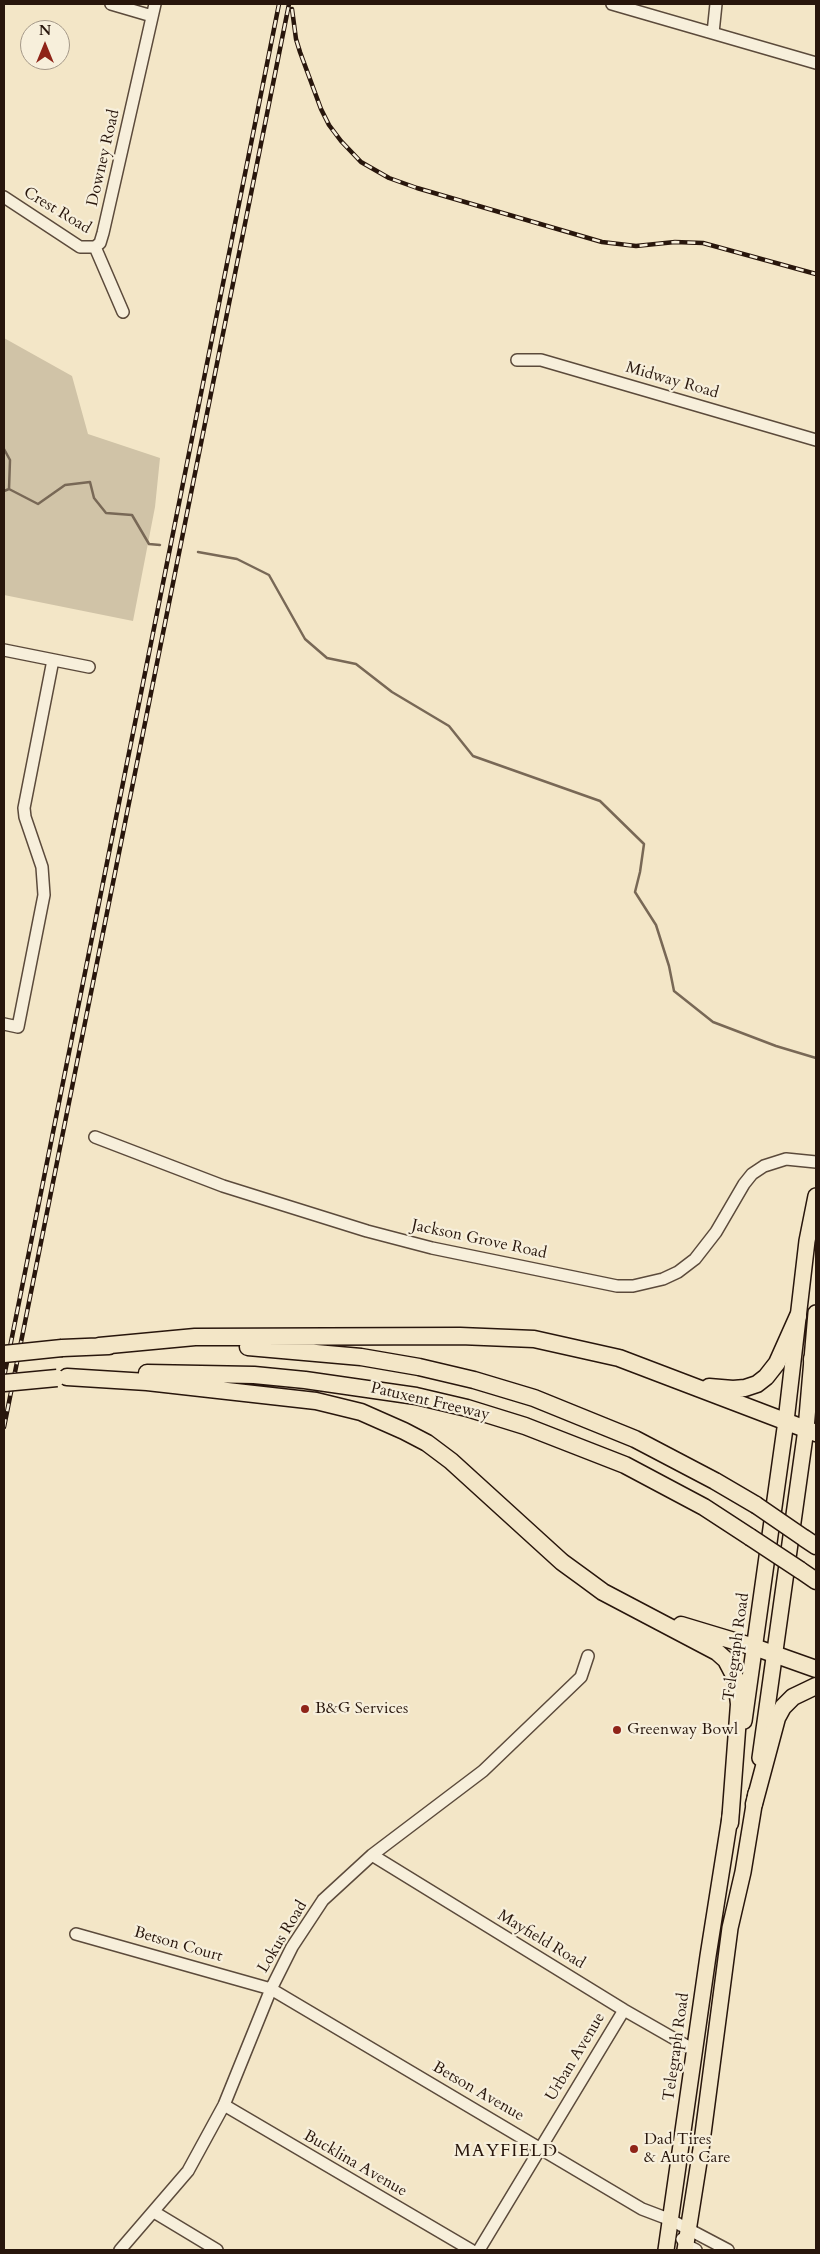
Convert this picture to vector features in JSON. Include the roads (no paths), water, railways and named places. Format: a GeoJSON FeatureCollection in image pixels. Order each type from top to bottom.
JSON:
{"type":"FeatureCollection","features":[{"type":"Feature","properties":{"kind":"highway"},"geometry":{"type":"LineString","coordinates":[[685,1383],[732,1389],[757,1384],[766,1377],[777,1363],[798,1316]]}},
{"type":"Feature","properties":{"kind":"highway"},"geometry":{"type":"LineString","coordinates":[[99,1346],[195,1337],[490,1336],[534,1339],[619,1358],[811,1431]]}},
{"type":"Feature","properties":{"kind":"highway","name":"Patuxent Freeway"},"geometry":{"type":"LineString","coordinates":[[4,1354],[99,1346],[195,1345],[307,1351],[381,1360],[474,1380],[534,1398],[635,1439],[756,1505],[810,1542]]}},
{"type":"Feature","properties":{"kind":"highway"},"geometry":{"type":"LineString","coordinates":[[812,1359],[816,1390]]}},
{"type":"Feature","properties":{"kind":"highway","name":"Patuxent Freeway"},"geometry":{"type":"LineString","coordinates":[[4,1383],[62,1377],[156,1373],[254,1375],[358,1386],[416,1396],[477,1411],[576,1444],[626,1466],[704,1507],[816,1581]]}},
{"type":"Feature","properties":{"kind":"highway"},"geometry":{"type":"LineString","coordinates":[[62,1377],[147,1382],[316,1400],[361,1412],[386,1422],[427,1444],[445,1457],[562,1562],[603,1592],[717,1652],[732,1668],[736,1679],[739,1704],[730,1823]]}},
{"type":"Feature","properties":{"kind":"highway"},"geometry":{"type":"LineString","coordinates":[[636,1609],[816,1669]]}},
{"type":"Feature","properties":{"kind":"highway"},"geometry":{"type":"LineString","coordinates":[[754,1804],[777,1718],[793,1697],[816,1686]]}},
{"type":"Feature","properties":{"kind":"main road","name":"Telegraph Road"},"geometry":{"type":"LineString","coordinates":[[666,2250],[694,2050],[730,1823],[786,1421],[807,1241],[816,1196]]}},
{"type":"Feature","properties":{"kind":"main road"},"geometry":{"type":"LineString","coordinates":[[689,2248],[689,2229],[730,1928],[743,1872],[774,1654],[811,1431],[812,1359],[816,1313]]}},
{"type":"Feature","properties":{"kind":"street"},"geometry":{"type":"LineString","coordinates":[[111,4],[152,16]]}},
{"type":"Feature","properties":{"kind":"street","name":"Downey Road"},"geometry":{"type":"LineString","coordinates":[[95,247],[100,243],[103,233],[155,4]]}},
{"type":"Feature","properties":{"kind":"street"},"geometry":{"type":"LineString","coordinates":[[612,4],[816,63]]}},
{"type":"Feature","properties":{"kind":"street"},"geometry":{"type":"LineString","coordinates":[[713,33],[716,4]]}},
{"type":"Feature","properties":{"kind":"street","name":"Crest Road"},"geometry":{"type":"LineString","coordinates":[[4,197],[80,247],[95,247]]}},
{"type":"Feature","properties":{"kind":"street"},"geometry":{"type":"LineString","coordinates":[[95,247],[123,312]]}},
{"type":"Feature","properties":{"kind":"street","name":"Midway Road"},"geometry":{"type":"LineString","coordinates":[[517,360],[541,360],[816,440]]}},
{"type":"Feature","properties":{"kind":"street"},"geometry":{"type":"LineString","coordinates":[[4,650],[90,668]]}},
{"type":"Feature","properties":{"kind":"street"},"geometry":{"type":"LineString","coordinates":[[4,1024],[18,1026],[44,895],[42,867],[25,817],[24,808],[52,660]]}},
{"type":"Feature","properties":{"kind":"street","name":"Jackson Grove Road"},"geometry":{"type":"LineString","coordinates":[[94,1137],[223,1186],[367,1231],[432,1248],[617,1286],[633,1286],[663,1279],[678,1272],[695,1259],[716,1232],[744,1184],[752,1174],[764,1166],[786,1159],[816,1162]]}},
{"type":"Feature","properties":{"kind":"street","name":"Lokus Road"},"geometry":{"type":"LineString","coordinates":[[120,2250],[188,2171],[224,2105],[271,1989],[292,1947],[323,1900],[372,1855],[483,1771],[581,1677],[588,1656]]}},
{"type":"Feature","properties":{"kind":"street","name":"Mayfield Road"},"geometry":{"type":"LineString","coordinates":[[372,1855],[624,2010],[694,2050]]}},
{"type":"Feature","properties":{"kind":"street","name":"Betson Court"},"geometry":{"type":"LineString","coordinates":[[76,1934],[271,1989]]}},
{"type":"Feature","properties":{"kind":"street","name":"Betson Avenue"},"geometry":{"type":"LineString","coordinates":[[271,1989],[642,2209],[671,2220],[728,2250]]}},
{"type":"Feature","properties":{"kind":"street","name":"Urban Avenue"},"geometry":{"type":"LineString","coordinates":[[479,2250],[624,2010]]}},
{"type":"Feature","properties":{"kind":"street","name":"Bucklina Avenue"},"geometry":{"type":"LineString","coordinates":[[224,2105],[470,2250]]}},
{"type":"Feature","properties":{"kind":"street"},"geometry":{"type":"LineString","coordinates":[[154,2212],[217,2250]]}},
{"type":"Feature","properties":{"kind":"street"},"geometry":{"type":"LineString","coordinates":[[671,2220],[689,2248]]}},
{"type":"Feature","properties":{"kind":"waterway"},"geometry":{"type":"LineString","coordinates":[[4,449],[10,460],[9,489]]}},
{"type":"Feature","properties":{"kind":"waterway"},"geometry":{"type":"LineString","coordinates":[[4,491],[9,489],[38,504],[65,485],[90,482],[94,498],[106,513],[132,515],[149,544],[160,545]]}},
{"type":"Feature","properties":{"kind":"waterway"},"geometry":{"type":"LineString","coordinates":[[198,552],[237,559],[269,575],[305,639],[327,658],[356,664],[392,692],[449,726],[473,756],[600,801],[644,844],[635,892],[656,925],[669,966],[674,991],[713,1022],[776,1046],[816,1058]]}},
{"type":"Feature","properties":{"kind":"railway"},"geometry":{"type":"LineString","coordinates":[[4,1377],[279,4]]}},
{"type":"Feature","properties":{"kind":"railway"},"geometry":{"type":"LineString","coordinates":[[4,1427],[289,4]]}},
{"type":"Feature","properties":{"kind":"railway"},"geometry":{"type":"LineString","coordinates":[[292,9],[296,39],[300,52],[321,109],[329,125],[361,162],[389,178],[417,188],[602,242],[636,246],[675,242],[703,243],[816,274]]}},
{"type":"Feature","properties":{"kind":"place","name":"B&G Services"},"geometry":{"type":"Point","coordinates":[305,1709]}},
{"type":"Feature","properties":{"kind":"place","name":"Greenway Bowl"},"geometry":{"type":"Point","coordinates":[617,1730]}},
{"type":"Feature","properties":{"kind":"place","name":"Dad Tires & Auto Care"},"geometry":{"type":"Point","coordinates":[634,2149]}},
{"type":"Feature","properties":{"kind":"district","name":"MAYFIELD"},"geometry":{"type":"Point","coordinates":[506,2152]}}]}
